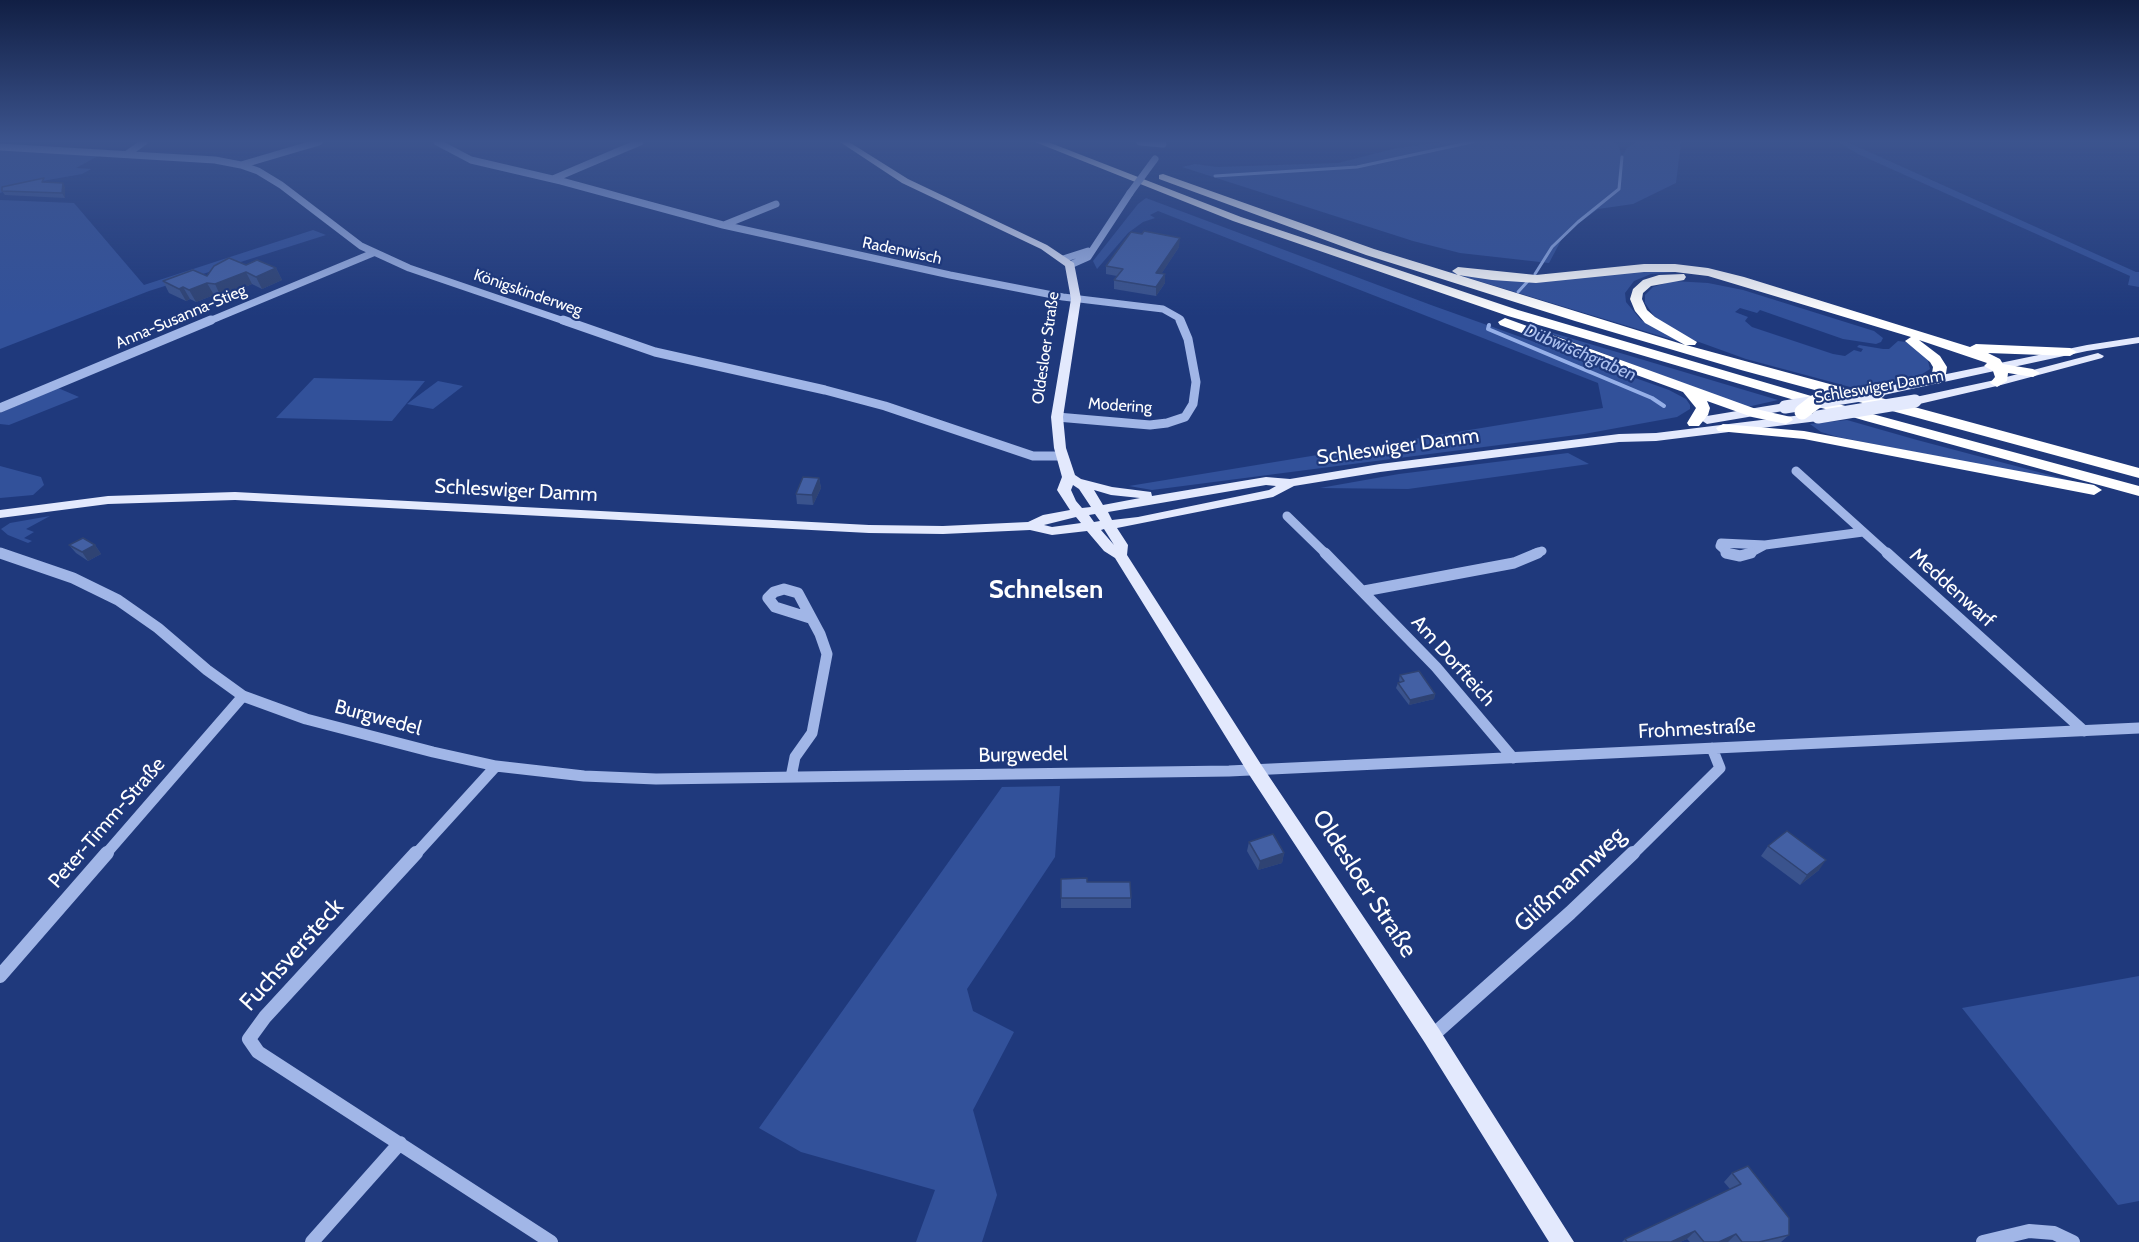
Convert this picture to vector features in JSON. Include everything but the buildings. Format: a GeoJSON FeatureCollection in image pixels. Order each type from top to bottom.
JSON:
{"type":"FeatureCollection","features":[{"type":"Feature","properties":{"kind":"highway"},"geometry":{"type":"LineString","coordinates":[[1189,200],[1346,258],[1513,313],[1710,372],[2139,491]]}},
{"type":"Feature","properties":{"kind":"highway"},"geometry":{"type":"LineString","coordinates":[[1222,200],[1370,252],[1559,312],[1746,367],[2139,473]]}},
{"type":"Feature","properties":{"kind":"highway"},"geometry":{"type":"LineString","coordinates":[[1370,252],[1461,272],[1515,278],[1563,278],[1653,268],[1708,272],[1985,356],[1999,368],[2002,378],[1997,383]]}},
{"type":"Feature","properties":{"kind":"highway"},"geometry":{"type":"LineString","coordinates":[[1346,258],[1444,300],[1752,413],[1793,415],[1816,409]]}},
{"type":"Feature","properties":{"kind":"highway"},"geometry":{"type":"LineString","coordinates":[[1746,367],[1674,335],[1650,320],[1639,308],[1637,292],[1647,283],[1666,278],[1712,280],[1753,290],[1999,368],[2033,373]]}},
{"type":"Feature","properties":{"kind":"highway"},"geometry":{"type":"LineString","coordinates":[[1912,341],[1935,359],[1940,367],[1938,380]]}},
{"type":"Feature","properties":{"kind":"highway"},"geometry":{"type":"LineString","coordinates":[[1950,345],[2005,351],[2070,352]]}},
{"type":"Feature","properties":{"kind":"highway"},"geometry":{"type":"LineString","coordinates":[[1687,389],[1699,400],[1703,408],[1703,412],[1694,423]]}},
{"type":"Feature","properties":{"kind":"highway"},"geometry":{"type":"LineString","coordinates":[[1793,415],[1807,429],[1829,440]]}},
{"type":"Feature","properties":{"kind":"highway"},"geometry":{"type":"LineString","coordinates":[[1724,428],[1829,440],[2139,499]]}},
{"type":"Feature","properties":{"kind":"main road"},"geometry":{"type":"LineString","coordinates":[[945,200],[1043,246],[1067,262]]}},
{"type":"Feature","properties":{"kind":"main road","name":"Oldesloer Straße"},"geometry":{"type":"LineString","coordinates":[[1067,262],[1076,299],[1057,417],[1061,456],[1072,479],[1084,486],[1121,545],[1120,555]]}},
{"type":"Feature","properties":{"kind":"main road","name":"Schleswiger Damm"},"geometry":{"type":"LineString","coordinates":[[1816,409],[1879,392],[2070,352],[2139,341]]}},
{"type":"Feature","properties":{"kind":"main road","name":"Schleswiger Damm"},"geometry":{"type":"LineString","coordinates":[[1816,409],[1915,401],[1997,383],[2101,355],[2139,341]]}},
{"type":"Feature","properties":{"kind":"main road","name":"Schleswiger Damm"},"geometry":{"type":"LineString","coordinates":[[1619,438],[1646,430],[1752,413]]}},
{"type":"Feature","properties":{"kind":"main road","name":"Schleswiger Damm"},"geometry":{"type":"LineString","coordinates":[[1030,526],[1048,518],[1079,512],[1266,481],[1290,483],[1380,468],[1619,438],[1656,437],[1724,428],[1793,415]]}},
{"type":"Feature","properties":{"kind":"main road"},"geometry":{"type":"LineString","coordinates":[[1072,479],[1111,491],[1167,497]]}},
{"type":"Feature","properties":{"kind":"main road","name":"Oldesloer Straße"},"geometry":{"type":"LineString","coordinates":[[1072,479],[1064,490],[1109,548],[1120,555],[1256,771],[1432,1036],[1562,1242]]}},
{"type":"Feature","properties":{"kind":"main road","name":"Schleswiger Damm"},"geometry":{"type":"LineString","coordinates":[[0,513],[108,500],[235,496],[869,529],[943,530],[1030,526],[1052,531],[1109,526],[1273,493],[1290,483]]}},
{"type":"Feature","properties":{"kind":"street","name":"Königskinderweg"},"geometry":{"type":"LineString","coordinates":[[301,200],[373,253],[655,352],[825,390],[885,406],[1033,456],[1061,456]]}},
{"type":"Feature","properties":{"kind":"street","name":"Radenwisch"},"geometry":{"type":"LineString","coordinates":[[632,200],[723,225],[950,275],[1076,299]]}},
{"type":"Feature","properties":{"kind":"street"},"geometry":{"type":"LineString","coordinates":[[1067,262],[1084,260],[1125,200]]}},
{"type":"Feature","properties":{"kind":"street"},"geometry":{"type":"LineString","coordinates":[[723,225],[776,204]]}},
{"type":"Feature","properties":{"kind":"street","name":"Anna-Susanna-Stieg"},"geometry":{"type":"LineString","coordinates":[[0,408],[373,253]]}},
{"type":"Feature","properties":{"kind":"street","name":"Modering"},"geometry":{"type":"LineString","coordinates":[[1057,417],[1150,425],[1167,423],[1188,415],[1193,404],[1195,388],[1192,353],[1184,327],[1177,316],[1158,308],[1076,299]]}},
{"type":"Feature","properties":{"kind":"street","name":"Meddenwarf"},"geometry":{"type":"LineString","coordinates":[[1796,471],[2084,731]]}},
{"type":"Feature","properties":{"kind":"street","name":"Am Dorfteich"},"geometry":{"type":"LineString","coordinates":[[1287,516],[1364,591],[1436,667],[1513,758]]}},
{"type":"Feature","properties":{"kind":"street"},"geometry":{"type":"LineString","coordinates":[[1765,545],[1863,532]]}},
{"type":"Feature","properties":{"kind":"street"},"geometry":{"type":"LineString","coordinates":[[1364,591],[1514,563],[1542,551]]}},
{"type":"Feature","properties":{"kind":"street","name":"Burgwedel"},"geometry":{"type":"LineString","coordinates":[[0,553],[73,578],[118,600],[158,628],[207,670],[243,696],[306,719],[496,766],[584,776],[656,779],[1256,771]]}},
{"type":"Feature","properties":{"kind":"street"},"geometry":{"type":"LineString","coordinates":[[791,777],[795,757],[812,733],[827,654],[820,634],[810,618]]}},
{"type":"Feature","properties":{"kind":"street","name":"Peter-Timm-Straße"},"geometry":{"type":"LineString","coordinates":[[0,976],[243,696]]}},
{"type":"Feature","properties":{"kind":"street","name":"Frohmestraße"},"geometry":{"type":"LineString","coordinates":[[1256,771],[2139,728]]}},
{"type":"Feature","properties":{"kind":"street","name":"Glißmannweg"},"geometry":{"type":"LineString","coordinates":[[1432,1036],[1570,913],[1708,782],[1720,768],[1712,748]]}},
{"type":"Feature","properties":{"kind":"street","name":"Fuchsversteck"},"geometry":{"type":"LineString","coordinates":[[496,766],[272,1009],[249,1039],[258,1052],[551,1242]]}},
{"type":"Feature","properties":{"kind":"street"},"geometry":{"type":"LineString","coordinates":[[312,1242],[400,1143]]}},
{"type":"Feature","properties":{"kind":"street"},"geometry":{"type":"LineString","coordinates":[[1983,1242],[2029,1231],[2054,1233],[2073,1242]]}},
{"type":"Feature","properties":{"kind":"shaded area"},"geometry":{"type":"Polygon","coordinates":[[[0,200],[74,203],[144,285],[313,230],[326,235],[149,291],[0,349],[0,200]]]}},
{"type":"Feature","properties":{"kind":"shaded area"},"geometry":{"type":"Polygon","coordinates":[[[1143,200],[1151,200],[1431,305],[1669,390],[1686,399],[1690,409],[1677,417],[1584,434],[1152,490],[1129,486],[1603,408],[1598,383],[1158,211],[1150,215],[1155,218],[1143,222],[1128,233],[1097,269],[1093,261],[1143,200]]]}},
{"type":"Feature","properties":{"kind":"shaded area"},"geometry":{"type":"Polygon","coordinates":[[[1285,200],[1641,200],[1633,204],[1598,209],[1565,233],[1549,263],[1460,253],[1413,241],[1285,200]]]}},
{"type":"Feature","properties":{"kind":"shaded area"},"geometry":{"type":"Polygon","coordinates":[[[1960,200],[1976,200],[2139,272],[2139,287],[2128,285],[2130,276],[1960,200]]]}},
{"type":"Feature","properties":{"kind":"shaded area"},"geometry":{"type":"Polygon","coordinates":[[[1649,270],[1676,272],[1651,274],[1634,281],[1625,293],[1626,302],[1641,320],[1687,344],[1449,272],[1551,281],[1649,270]]]}},
{"type":"Feature","properties":{"kind":"shaded area"},"geometry":{"type":"Polygon","coordinates":[[[1673,281],[1708,283],[1743,290],[1874,331],[1883,338],[1876,344],[1843,339],[1760,310],[1757,313],[1740,308],[1735,312],[1748,317],[1745,321],[1752,327],[1845,356],[1854,350],[1861,352],[1863,349],[1857,347],[1859,345],[1889,349],[1898,341],[1906,342],[1927,357],[1930,369],[1916,378],[1854,388],[1746,359],[1688,338],[1663,324],[1654,316],[1645,303],[1645,295],[1653,287],[1673,281]]]}},
{"type":"Feature","properties":{"kind":"shaded area"},"geometry":{"type":"Polygon","coordinates":[[[1533,327],[1778,400],[1747,407],[1533,327]]]}},
{"type":"Feature","properties":{"kind":"shaded area"},"geometry":{"type":"Polygon","coordinates":[[[314,378],[425,381],[392,421],[276,418],[314,378]]]}},
{"type":"Feature","properties":{"kind":"shaded area"},"geometry":{"type":"Polygon","coordinates":[[[438,381],[463,386],[433,409],[407,404],[438,381]]]}},
{"type":"Feature","properties":{"kind":"shaded area"},"geometry":{"type":"Polygon","coordinates":[[[58,388],[79,397],[9,425],[0,424],[0,413],[58,388]]]}},
{"type":"Feature","properties":{"kind":"shaded area"},"geometry":{"type":"Polygon","coordinates":[[[1847,420],[2099,488],[1838,437],[1821,432],[1810,424],[1847,420]]]}},
{"type":"Feature","properties":{"kind":"shaded area"},"geometry":{"type":"Polygon","coordinates":[[[1568,453],[1589,464],[1408,489],[1320,488],[1399,474],[1568,453]]]}},
{"type":"Feature","properties":{"kind":"shaded area"},"geometry":{"type":"Polygon","coordinates":[[[0,466],[41,477],[44,485],[33,495],[0,498],[0,466]]]}},
{"type":"Feature","properties":{"kind":"shaded area"},"geometry":{"type":"Polygon","coordinates":[[[50,516],[26,529],[34,532],[24,538],[32,541],[28,543],[8,535],[1,529],[10,523],[50,516]]]}},
{"type":"Feature","properties":{"kind":"shaded area"},"geometry":{"type":"Polygon","coordinates":[[[1060,786],[1055,857],[967,989],[973,1011],[1014,1032],[973,1110],[997,1195],[982,1242],[916,1242],[935,1190],[801,1152],[759,1128],[1002,787],[1060,786]]]}},
{"type":"Feature","properties":{"kind":"shaded area"},"geometry":{"type":"Polygon","coordinates":[[[2139,976],[2139,1201],[2118,1205],[1962,1008],[2139,976]]]}},
{"type":"Feature","properties":{"kind":"waterway","name":"Dübwischgraben"},"geometry":{"type":"LineString","coordinates":[[1535,274],[1552,247],[1605,200]]}},
{"type":"Feature","properties":{"kind":"waterway","name":"Dübwischgraben"},"geometry":{"type":"LineString","coordinates":[[1518,292],[1528,281]]}},
{"type":"Feature","properties":{"kind":"waterway","name":"Dübwischgraben"},"geometry":{"type":"LineString","coordinates":[[1489,325],[1488,329],[1652,398],[1664,406]]}},
{"type":"Feature","properties":{"kind":"district","name":"Schnelsen"},"geometry":{"type":"Point","coordinates":[1046,590]}}]}
